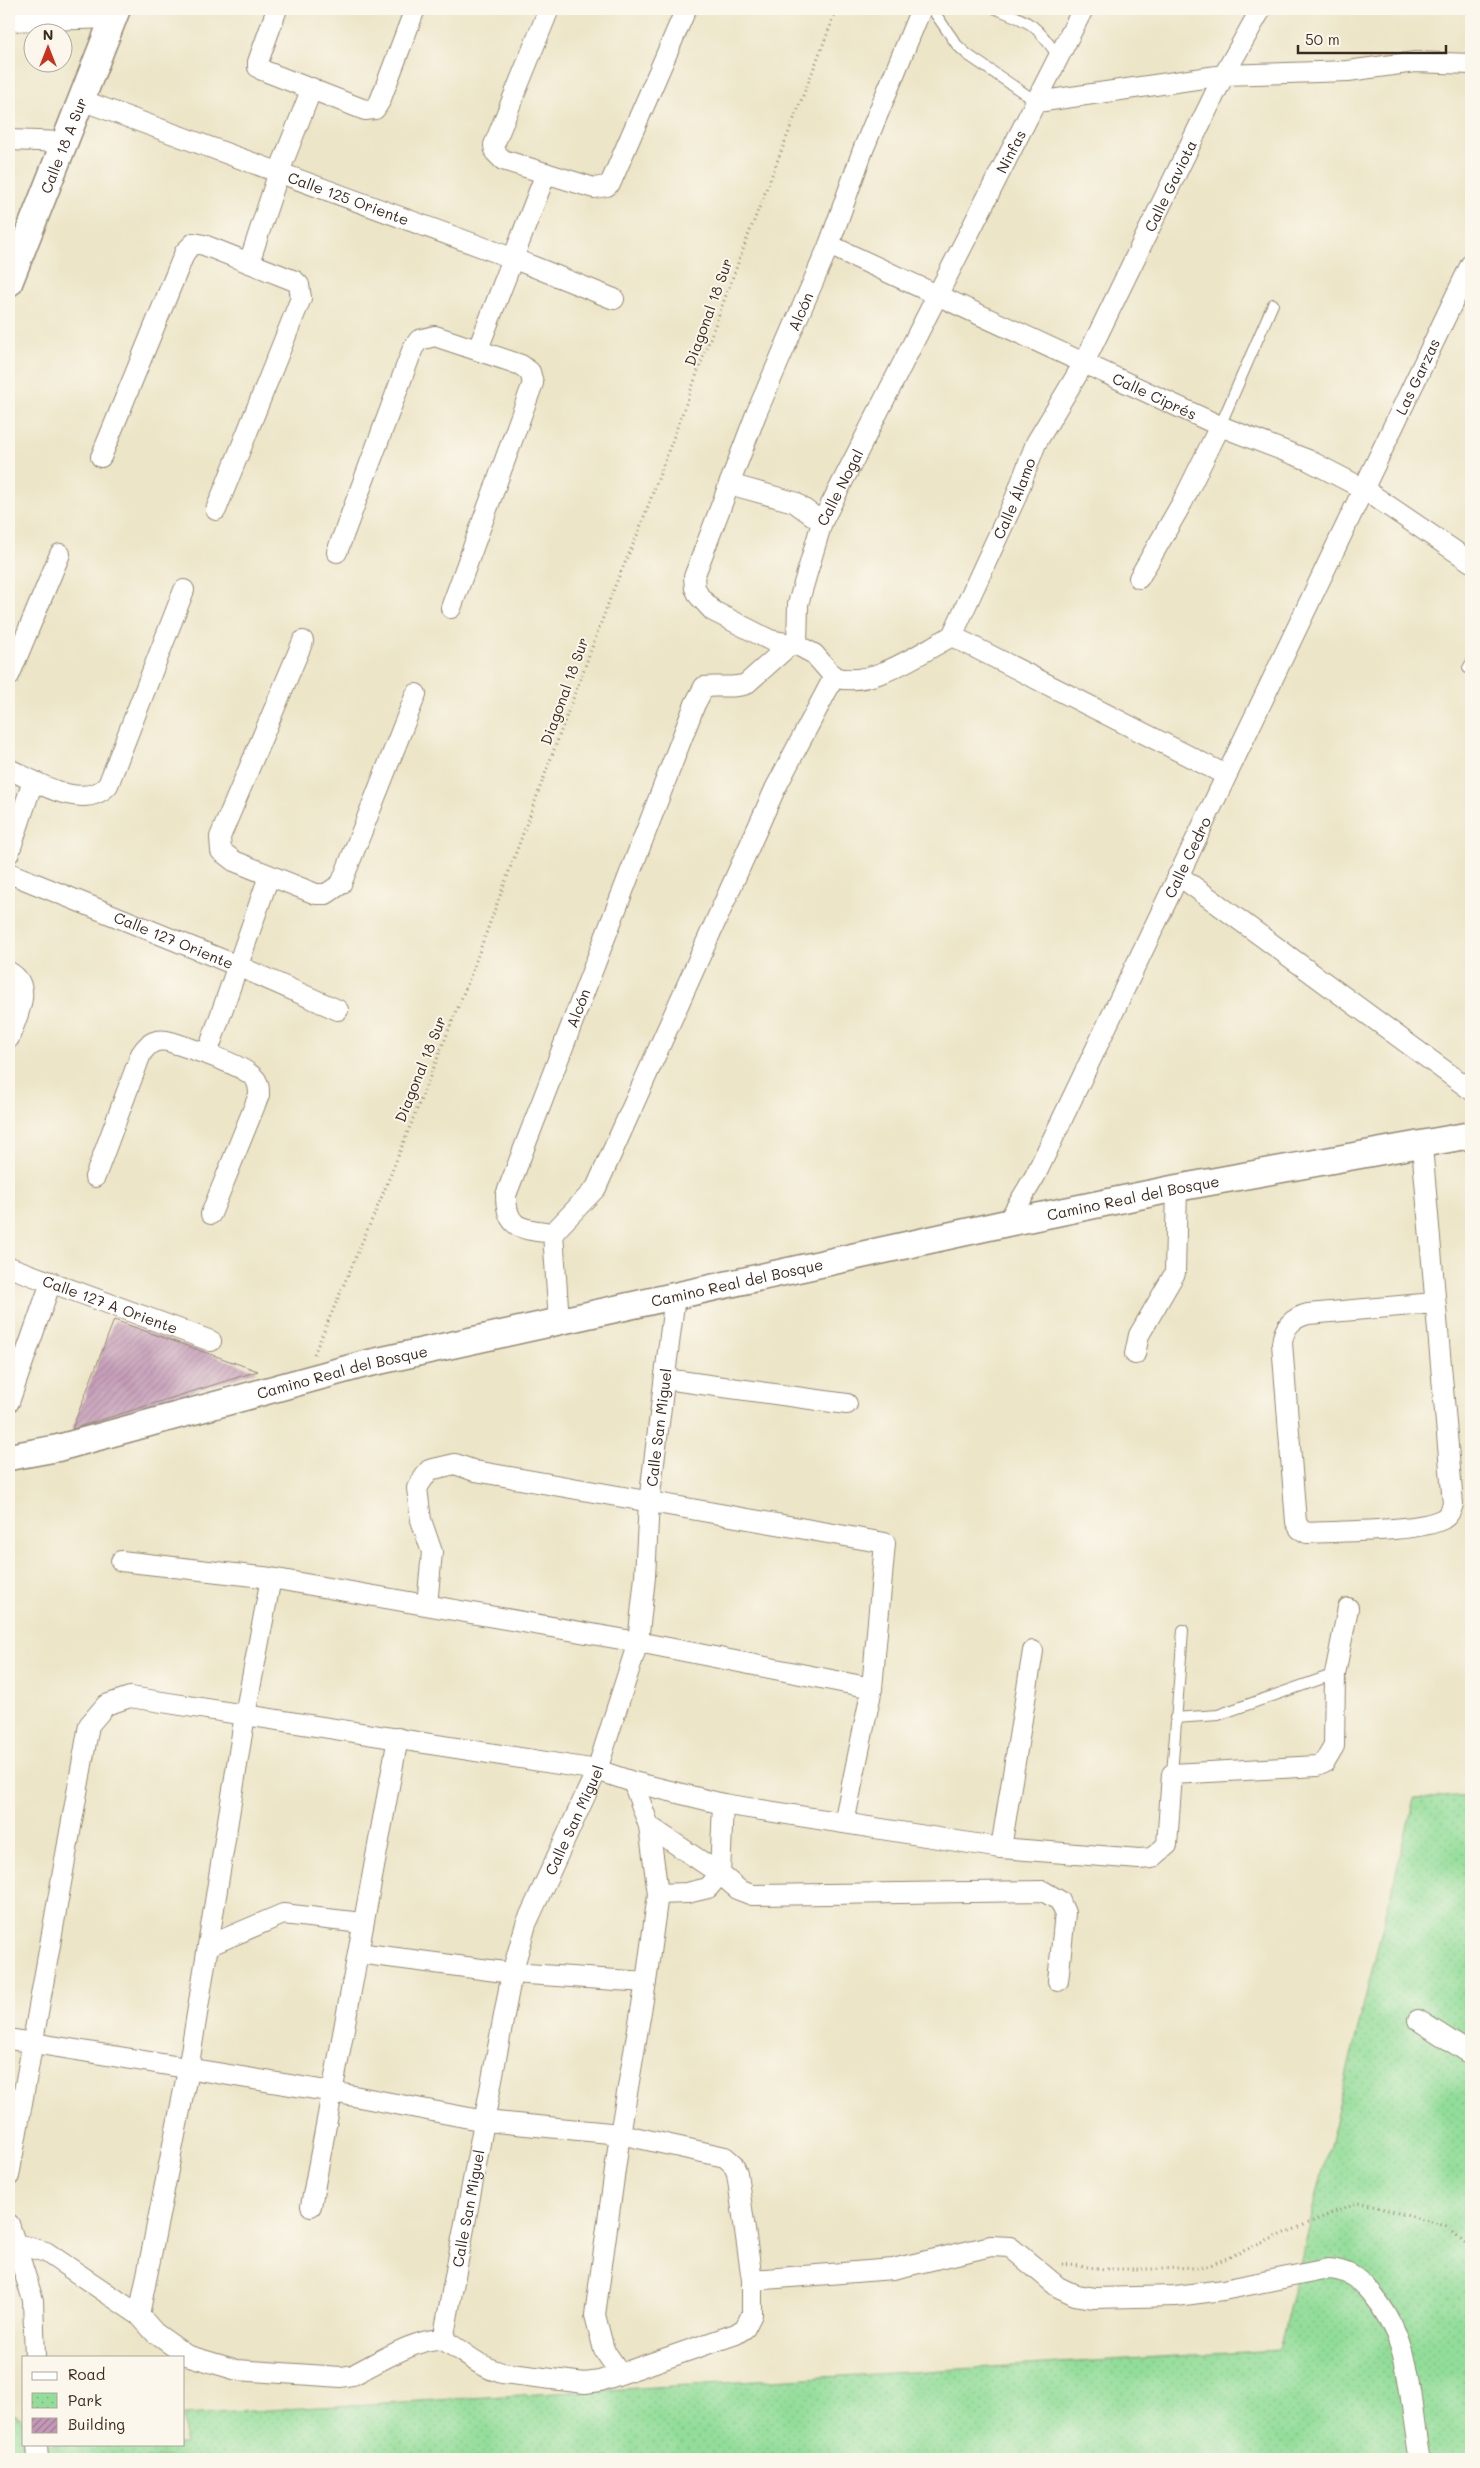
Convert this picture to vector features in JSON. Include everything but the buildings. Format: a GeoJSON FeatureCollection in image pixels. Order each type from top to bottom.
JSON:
{"type":"FeatureCollection","features":[{"type":"Feature","properties":{"kind":"street"},"geometry":{"type":"LineString","coordinates":[[277,9],[258,62],[258,67],[365,110],[375,109],[380,101],[415,9]]}},
{"type":"Feature","properties":{"kind":"street"},"geometry":{"type":"LineString","coordinates":[[549,9],[494,145],[495,152],[503,160],[594,188],[606,186],[610,182],[686,9]]}},
{"type":"Feature","properties":{"kind":"street","name":"Alcón"},"geometry":{"type":"LineString","coordinates":[[794,644],[770,640],[713,611],[699,596],[695,588],[694,577],[756,414],[829,245],[862,150],[921,9]]}},
{"type":"Feature","properties":{"kind":"street","name":"Ninfas"},"geometry":{"type":"LineString","coordinates":[[939,295],[1083,9]]}},
{"type":"Feature","properties":{"kind":"street","name":"Calle Gaviota"},"geometry":{"type":"LineString","coordinates":[[1084,363],[1224,75],[1261,9]]}},
{"type":"Feature","properties":{"kind":"street"},"geometry":{"type":"LineString","coordinates":[[9,21],[115,13]]}},
{"type":"Feature","properties":{"kind":"street","name":"Calle 18 A Sur"},"geometry":{"type":"LineString","coordinates":[[10,277],[115,13]]}},
{"type":"Feature","properties":{"kind":"street"},"geometry":{"type":"LineString","coordinates":[[1037,102],[1224,75],[1348,71],[1415,62],[1471,64]]}},
{"type":"Feature","properties":{"kind":"street"},"geometry":{"type":"LineString","coordinates":[[249,263],[279,172],[312,88]]}},
{"type":"Feature","properties":{"kind":"street","name":"Calle 125 Oriente"},"geometry":{"type":"LineString","coordinates":[[81,100],[512,258],[614,299]]}},
{"type":"Feature","properties":{"kind":"street"},"geometry":{"type":"LineString","coordinates":[[9,140],[64,142]]}},
{"type":"Feature","properties":{"kind":"street"},"geometry":{"type":"LineString","coordinates":[[478,349],[546,173]]}},
{"type":"Feature","properties":{"kind":"street"},"geometry":{"type":"LineString","coordinates":[[101,457],[185,252],[194,243],[200,243],[295,281],[301,298],[216,510]]}},
{"type":"Feature","properties":{"kind":"street","name":"Calle Ciprés"},"geometry":{"type":"LineString","coordinates":[[829,245],[1220,426],[1308,460],[1362,488],[1471,562]]}},
{"type":"Feature","properties":{"kind":"street","name":"Las Garzas"},"geometry":{"type":"LineString","coordinates":[[1362,488],[1471,264]]}},
{"type":"Feature","properties":{"kind":"street","name":"Calle Nogal"},"geometry":{"type":"LineString","coordinates":[[794,644],[798,604],[822,522],[939,295]]}},
{"type":"Feature","properties":{"kind":"street"},"geometry":{"type":"LineString","coordinates":[[337,552],[413,348],[419,340],[435,336],[478,349],[527,368],[533,383],[451,608]]}},
{"type":"Feature","properties":{"kind":"street","name":"Calle Álamo"},"geometry":{"type":"LineString","coordinates":[[952,636],[1015,499],[1036,443],[1084,363]]}},
{"type":"Feature","properties":{"kind":"street"},"geometry":{"type":"LineString","coordinates":[[1139,578],[1182,503],[1220,426]]}},
{"type":"Feature","properties":{"kind":"street"},"geometry":{"type":"LineString","coordinates":[[729,484],[794,502],[822,522]]}},
{"type":"Feature","properties":{"kind":"street","name":"Calle Cedro"},"geometry":{"type":"LineString","coordinates":[[1007,1223],[1035,1176],[1362,488]]}},
{"type":"Feature","properties":{"kind":"street"},"geometry":{"type":"LineString","coordinates":[[9,676],[60,554]]}},
{"type":"Feature","properties":{"kind":"street"},"geometry":{"type":"LineString","coordinates":[[9,769],[33,781],[75,797],[89,797],[101,793],[108,785],[184,590]]}},
{"type":"Feature","properties":{"kind":"street"},"geometry":{"type":"LineString","coordinates":[[794,644],[814,654],[834,677],[847,681],[882,673],[952,636],[1226,775]]}},
{"type":"Feature","properties":{"kind":"street"},"geometry":{"type":"LineString","coordinates":[[302,641],[220,837],[221,851],[226,857],[316,894],[326,894],[341,884],[416,694]]}},
{"type":"Feature","properties":{"kind":"street","name":"Alcón"},"geometry":{"type":"LineString","coordinates":[[553,1233],[521,1229],[512,1221],[506,1209],[506,1195],[695,704],[704,687],[720,685],[739,687],[746,684],[794,644]]}},
{"type":"Feature","properties":{"kind":"street"},"geometry":{"type":"LineString","coordinates":[[558,1321],[553,1233],[581,1206],[596,1188],[775,789],[834,677]]}},
{"type":"Feature","properties":{"kind":"street"},"geometry":{"type":"LineString","coordinates":[[9,853],[33,781]]}},
{"type":"Feature","properties":{"kind":"street","name":"Calle 127 Oriente"},"geometry":{"type":"LineString","coordinates":[[9,873],[238,966],[338,1010]]}},
{"type":"Feature","properties":{"kind":"street"},"geometry":{"type":"LineString","coordinates":[[1178,875],[1471,1090]]}},
{"type":"Feature","properties":{"kind":"street"},"geometry":{"type":"LineString","coordinates":[[207,1054],[269,876]]}},
{"type":"Feature","properties":{"kind":"street"},"geometry":{"type":"LineString","coordinates":[[9,972],[22,985],[23,998],[9,1038]]}},
{"type":"Feature","properties":{"kind":"street"},"geometry":{"type":"LineString","coordinates":[[95,1177],[146,1047],[162,1040],[207,1054],[244,1070],[257,1081],[259,1088],[259,1095],[211,1214]]}},
{"type":"Feature","properties":{"kind":"street","name":"Camino Real del Bosque"},"geometry":{"type":"LineString","coordinates":[[9,1457],[58,1448],[365,1364],[558,1321],[1177,1188],[1422,1146],[1471,1135]]}},
{"type":"Feature","properties":{"kind":"street"},"geometry":{"type":"LineString","coordinates":[[1422,1146],[1452,1504],[1451,1512],[1444,1519],[1412,1527],[1307,1533],[1300,1529],[1296,1522],[1282,1343],[1284,1331],[1298,1317],[1308,1314],[1434,1303]]}},
{"type":"Feature","properties":{"kind":"street"},"geometry":{"type":"LineString","coordinates":[[1135,1354],[1139,1335],[1176,1273],[1177,1188]]}},
{"type":"Feature","properties":{"kind":"street","name":"Calle 127 A Oriente"},"geometry":{"type":"LineString","coordinates":[[9,1267],[211,1341]]}},
{"type":"Feature","properties":{"kind":"street"},"geometry":{"type":"LineString","coordinates":[[9,1402],[51,1282]]}},
{"type":"Feature","properties":{"kind":"street","name":"Calle San Miguel"},"geometry":{"type":"LineString","coordinates":[[443,2340],[512,1973],[526,1924],[597,1770],[638,1642],[645,1577],[649,1502],[675,1296]]}},
{"type":"Feature","properties":{"kind":"street"},"geometry":{"type":"LineString","coordinates":[[665,1379],[847,1404]]}},
{"type":"Feature","properties":{"kind":"street"},"geometry":{"type":"LineString","coordinates":[[427,1605],[432,1552],[421,1520],[417,1488],[429,1470],[454,1464],[475,1470],[649,1502],[885,1543],[872,1688],[844,1823]]}},
{"type":"Feature","properties":{"kind":"street"},"geometry":{"type":"LineString","coordinates":[[120,1561],[271,1578],[638,1642],[872,1688]]}},
{"type":"Feature","properties":{"kind":"street"},"geometry":{"type":"LineString","coordinates":[[139,2315],[188,2070],[245,1715],[271,1578]]}},
{"type":"Feature","properties":{"kind":"street"},"geometry":{"type":"LineString","coordinates":[[9,2176],[89,1725],[106,1705],[130,1697],[398,1738],[597,1770],[634,1782],[723,1804],[1001,1848],[1139,1859],[1152,1858],[1167,1845],[1172,1774],[1317,1766],[1324,1763],[1334,1746],[1335,1674],[1348,1608]]}},
{"type":"Feature","properties":{"kind":"street"},"geometry":{"type":"LineString","coordinates":[[1001,1848],[1033,1651]]}},
{"type":"Feature","properties":{"kind":"street"},"geometry":{"type":"LineString","coordinates":[[311,2206],[362,1923],[398,1738]]}},
{"type":"Feature","properties":{"kind":"street"},"geometry":{"type":"LineString","coordinates":[[620,2373],[604,2350],[595,2314],[620,2134],[646,1982],[658,1894],[649,1826],[634,1782]]}},
{"type":"Feature","properties":{"kind":"street"},"geometry":{"type":"LineString","coordinates":[[658,1894],[687,1893],[708,1888],[720,1874],[723,1804]]}},
{"type":"Feature","properties":{"kind":"street"},"geometry":{"type":"LineString","coordinates":[[649,1826],[720,1874],[739,1890],[752,1896],[1043,1891],[1060,1901],[1065,1913],[1058,1981]]}},
{"type":"Feature","properties":{"kind":"street"},"geometry":{"type":"LineString","coordinates":[[208,1946],[283,1914],[362,1923]]}},
{"type":"Feature","properties":{"kind":"street"},"geometry":{"type":"LineString","coordinates":[[358,1953],[512,1973],[646,1982]]}},
{"type":"Feature","properties":{"kind":"street"},"geometry":{"type":"LineString","coordinates":[[1418,2020],[1471,2054]]}},
{"type":"Feature","properties":{"kind":"street"},"geometry":{"type":"LineString","coordinates":[[9,2039],[188,2070],[333,2092],[485,2121],[620,2134],[716,2154],[733,2164],[738,2173],[752,2280],[751,2320],[746,2328],[736,2334],[600,2381],[586,2382],[502,2373],[477,2364],[443,2340],[427,2340],[353,2375],[341,2377],[237,2370],[186,2355],[154,2333],[139,2315],[46,2252],[12,2243]]}},
{"type":"Feature","properties":{"kind":"street"},"geometry":{"type":"LineString","coordinates":[[9,2224],[12,2243],[33,2300],[35,2356]]}},
{"type":"Feature","properties":{"kind":"street"},"geometry":{"type":"LineString","coordinates":[[752,2280],[892,2269],[991,2246],[1010,2247],[1058,2286],[1074,2295],[1095,2298],[1194,2294],[1328,2269],[1340,2270],[1352,2274],[1377,2300],[1398,2338],[1410,2383],[1420,2459]]}},
{"type":"Feature","properties":{"kind":"street"},"geometry":{"type":"LineString","coordinates":[[37,2446],[38,2459]]}},
{"type":"Feature","properties":{"kind":"lane"},"geometry":{"type":"LineString","coordinates":[[932,9],[963,50],[1037,102]]}},
{"type":"Feature","properties":{"kind":"lane"},"geometry":{"type":"LineString","coordinates":[[996,9],[1030,22],[1038,29],[1058,56]]}},
{"type":"Feature","properties":{"kind":"lane"},"geometry":{"type":"LineString","coordinates":[[1220,426],[1273,304]]}},
{"type":"Feature","properties":{"kind":"lane"},"geometry":{"type":"LineString","coordinates":[[1172,1774],[1183,1630]]}},
{"type":"Feature","properties":{"kind":"lane"},"geometry":{"type":"LineString","coordinates":[[1175,1718],[1218,1715],[1335,1674]]}},
{"type":"Feature","properties":{"kind":"path","name":"Diagonal 18 Sur"},"geometry":{"type":"LineString","coordinates":[[311,1379],[315,1353],[382,1196],[468,982],[611,597],[638,533],[748,236],[837,9]]}},
{"type":"Feature","properties":{"kind":"path"},"geometry":{"type":"LineString","coordinates":[[1029,2261],[1105,2269],[1161,2269],[1208,2266],[1358,2202],[1446,2226],[1471,2248]]}},
{"type":"Feature","properties":{"kind":"green space"},"geometry":{"type":"Polygon","coordinates":[[[1471,1795],[1471,2459],[9,2459],[9,2411],[22,2419],[22,2446],[185,2446],[185,2415],[1279,2350],[1414,1799],[1471,1795]]]}}]}
